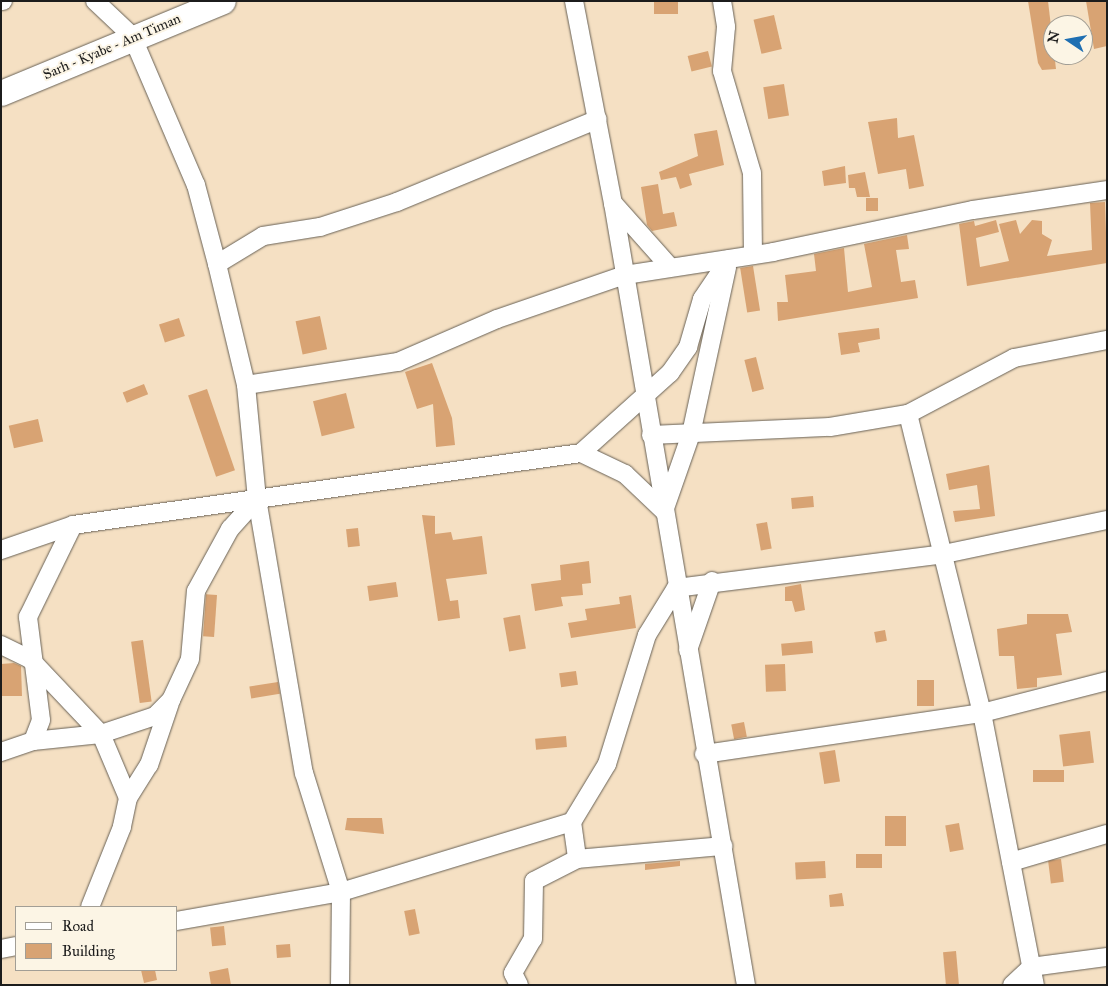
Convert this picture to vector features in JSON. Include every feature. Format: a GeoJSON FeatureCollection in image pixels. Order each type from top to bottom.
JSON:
{"type":"FeatureCollection","features":[{"type":"Feature","properties":{"kind":"highway","name":"Sarh - Kyabe - Am Timan"},"geometry":{"type":"LineString","coordinates":[[1,93],[132,36],[223,1]]}},
{"type":"Feature","properties":{"kind":"street"},"geometry":{"type":"LineString","coordinates":[[95,1],[132,36],[196,185],[217,264],[246,385],[257,499],[304,773],[341,892],[340,985]]}},
{"type":"Feature","properties":{"kind":"street"},"geometry":{"type":"LineString","coordinates":[[574,1],[613,203],[704,754],[723,846],[746,985]]}},
{"type":"Feature","properties":{"kind":"street"},"geometry":{"type":"LineString","coordinates":[[722,1],[726,27],[722,71],[752,173],[752,255]]}},
{"type":"Feature","properties":{"kind":"street"},"geometry":{"type":"LineString","coordinates":[[217,264],[263,236],[320,227],[397,202],[598,119]]}},
{"type":"Feature","properties":{"kind":"street"},"geometry":{"type":"LineString","coordinates":[[246,385],[398,362],[497,319],[625,275],[752,255],[973,210],[1107,190]]}},
{"type":"Feature","properties":{"kind":"street"},"geometry":{"type":"LineString","coordinates":[[613,203],[670,268]]}},
{"type":"Feature","properties":{"kind":"street"},"geometry":{"type":"LineString","coordinates":[[581,453],[645,397],[688,347],[702,299],[729,259]]}},
{"type":"Feature","properties":{"kind":"street"},"geometry":{"type":"LineString","coordinates":[[664,511],[691,434],[729,259]]}},
{"type":"Feature","properties":{"kind":"street"},"geometry":{"type":"LineString","coordinates":[[652,435],[830,427],[908,414],[1014,358],[1107,340]]}},
{"type":"Feature","properties":{"kind":"street"},"geometry":{"type":"LineString","coordinates":[[908,414],[982,713],[1035,985]]}},
{"type":"Feature","properties":{"kind":"street"},"geometry":{"type":"LineString","coordinates":[[2,547],[73,525],[257,499],[364,480],[581,453],[626,474],[664,511]]}},
{"type":"Feature","properties":{"kind":"street"},"geometry":{"type":"LineString","coordinates":[[90,906],[122,827],[128,798],[149,765],[171,700],[190,658],[196,591],[230,529],[257,499]]}},
{"type":"Feature","properties":{"kind":"street"},"geometry":{"type":"LineString","coordinates":[[577,859],[572,822],[607,764],[647,635],[676,588],[712,581],[944,554],[1107,520]]}},
{"type":"Feature","properties":{"kind":"street"},"geometry":{"type":"LineString","coordinates":[[33,741],[41,720],[30,659],[28,617],[73,525]]}},
{"type":"Feature","properties":{"kind":"street"},"geometry":{"type":"LineString","coordinates":[[687,653],[712,581]]}},
{"type":"Feature","properties":{"kind":"street"},"geometry":{"type":"LineString","coordinates":[[1,645],[30,659],[101,734],[128,798]]}},
{"type":"Feature","properties":{"kind":"street"},"geometry":{"type":"LineString","coordinates":[[704,754],[982,713],[1107,681]]}},
{"type":"Feature","properties":{"kind":"street"},"geometry":{"type":"LineString","coordinates":[[1,752],[33,741],[101,734],[155,716],[171,700]]}},
{"type":"Feature","properties":{"kind":"street"},"geometry":{"type":"LineString","coordinates":[[178,921],[341,892],[572,822]]}},
{"type":"Feature","properties":{"kind":"street"},"geometry":{"type":"LineString","coordinates":[[1011,862],[1107,834]]}},
{"type":"Feature","properties":{"kind":"street"},"geometry":{"type":"LineString","coordinates":[[518,985],[513,973],[533,939],[534,881],[577,859],[723,846]]}},
{"type":"Feature","properties":{"kind":"street"},"geometry":{"type":"LineString","coordinates":[[1,949],[15,946]]}},
{"type":"Feature","properties":{"kind":"street"},"geometry":{"type":"LineString","coordinates":[[1012,985],[1031,967],[1107,957]]}},
{"type":"Feature","properties":{"kind":"building"},"geometry":{"type":"Polygon","coordinates":[[[654,1],[678,1],[678,14],[654,14],[654,1]]]}},
{"type":"Feature","properties":{"kind":"building"},"geometry":{"type":"Polygon","coordinates":[[[1028,1],[1048,1],[1050,15],[1043,15],[1043,65],[1056,65],[1056,69],[1042,70],[1038,63],[1028,1]]]}},
{"type":"Feature","properties":{"kind":"building"},"geometry":{"type":"Polygon","coordinates":[[[1086,1],[1107,1],[1107,46],[1094,49],[1093,15],[1088,15],[1086,1]]]}},
{"type":"Feature","properties":{"kind":"building"},"geometry":{"type":"Polygon","coordinates":[[[774,15],[782,49],[761,54],[754,20],[774,15]]]}},
{"type":"Feature","properties":{"kind":"building"},"geometry":{"type":"Polygon","coordinates":[[[708,51],[712,67],[691,72],[688,56],[708,51]]]}},
{"type":"Feature","properties":{"kind":"building"},"geometry":{"type":"Polygon","coordinates":[[[784,84],[789,116],[768,119],[763,87],[784,84]]]}},
{"type":"Feature","properties":{"kind":"building"},"geometry":{"type":"Polygon","coordinates":[[[897,118],[898,138],[914,135],[924,186],[909,189],[906,169],[878,174],[868,122],[897,118]]]}},
{"type":"Feature","properties":{"kind":"building"},"geometry":{"type":"Polygon","coordinates":[[[717,130],[724,165],[689,174],[692,185],[680,189],[676,177],[661,180],[659,172],[698,156],[694,134],[717,130]]]}},
{"type":"Feature","properties":{"kind":"building"},"geometry":{"type":"Polygon","coordinates":[[[845,166],[846,183],[824,186],[822,171],[845,166]]]}},
{"type":"Feature","properties":{"kind":"building"},"geometry":{"type":"Polygon","coordinates":[[[865,172],[870,197],[857,197],[855,188],[849,188],[848,175],[865,172]]]}},
{"type":"Feature","properties":{"kind":"building"},"geometry":{"type":"Polygon","coordinates":[[[658,184],[663,214],[674,212],[677,226],[652,231],[647,225],[641,187],[658,184]]]}},
{"type":"Feature","properties":{"kind":"building"},"geometry":{"type":"Polygon","coordinates":[[[866,198],[878,198],[878,211],[866,211],[866,198]]]}},
{"type":"Feature","properties":{"kind":"building"},"geometry":{"type":"Polygon","coordinates":[[[1105,202],[1107,263],[967,286],[959,224],[974,221],[975,226],[996,220],[999,232],[976,238],[980,267],[1009,261],[999,224],[1016,220],[1020,234],[1032,220],[1042,221],[1042,234],[1052,240],[1047,256],[1092,250],[1090,203],[1105,202]]]}},
{"type":"Feature","properties":{"kind":"building"},"geometry":{"type":"Polygon","coordinates":[[[907,235],[909,249],[896,250],[901,282],[915,280],[918,298],[778,321],[777,302],[788,302],[785,275],[816,271],[814,254],[844,248],[848,292],[872,287],[864,244],[907,235]]]}},
{"type":"Feature","properties":{"kind":"building"},"geometry":{"type":"Polygon","coordinates":[[[753,266],[760,310],[747,312],[740,268],[753,266]]]}},
{"type":"Feature","properties":{"kind":"building"},"geometry":{"type":"Polygon","coordinates":[[[320,316],[327,349],[303,354],[296,321],[320,316]]]}},
{"type":"Feature","properties":{"kind":"building"},"geometry":{"type":"Polygon","coordinates":[[[179,318],[185,336],[165,343],[159,324],[179,318]]]}},
{"type":"Feature","properties":{"kind":"building"},"geometry":{"type":"Polygon","coordinates":[[[879,328],[880,339],[858,343],[860,352],[841,355],[838,333],[879,328]]]}},
{"type":"Feature","properties":{"kind":"building"},"geometry":{"type":"Polygon","coordinates":[[[756,357],[764,389],[752,392],[744,360],[756,357]]]}},
{"type":"Feature","properties":{"kind":"building"},"geometry":{"type":"Polygon","coordinates":[[[432,363],[452,418],[455,445],[436,447],[433,404],[417,409],[405,372],[432,363]]]}},
{"type":"Feature","properties":{"kind":"building"},"geometry":{"type":"Polygon","coordinates":[[[144,384],[148,394],[127,403],[123,393],[144,384]]]}},
{"type":"Feature","properties":{"kind":"building"},"geometry":{"type":"Polygon","coordinates":[[[207,389],[235,470],[216,477],[188,396],[207,389]]]}},
{"type":"Feature","properties":{"kind":"building"},"geometry":{"type":"Polygon","coordinates":[[[346,393],[355,428],[322,436],[313,401],[346,393]]]}},
{"type":"Feature","properties":{"kind":"building"},"geometry":{"type":"Polygon","coordinates":[[[38,419],[43,441],[14,448],[9,426],[38,419]]]}},
{"type":"Feature","properties":{"kind":"building"},"geometry":{"type":"Polygon","coordinates":[[[989,465],[995,516],[955,522],[953,511],[980,509],[977,485],[949,490],[946,474],[989,465]]]}},
{"type":"Feature","properties":{"kind":"building"},"geometry":{"type":"Polygon","coordinates":[[[813,496],[814,507],[792,509],[791,498],[813,496]]]}},
{"type":"Feature","properties":{"kind":"building"},"geometry":{"type":"Polygon","coordinates":[[[422,515],[435,516],[435,534],[451,532],[453,540],[482,536],[487,574],[446,579],[450,601],[458,600],[460,618],[438,621],[422,515]]]}},
{"type":"Feature","properties":{"kind":"building"},"geometry":{"type":"Polygon","coordinates":[[[767,522],[772,549],[761,550],[756,524],[767,522]]]}},
{"type":"Feature","properties":{"kind":"building"},"geometry":{"type":"Polygon","coordinates":[[[358,528],[360,546],[348,547],[346,529],[358,528]]]}},
{"type":"Feature","properties":{"kind":"building"},"geometry":{"type":"Polygon","coordinates":[[[589,561],[591,583],[582,584],[583,595],[561,597],[563,606],[535,611],[531,584],[561,580],[560,565],[589,561]]]}},
{"type":"Feature","properties":{"kind":"building"},"geometry":{"type":"Polygon","coordinates":[[[396,582],[398,597],[369,601],[367,586],[396,582]]]}},
{"type":"Feature","properties":{"kind":"building"},"geometry":{"type":"Polygon","coordinates":[[[801,584],[805,610],[795,612],[792,601],[785,601],[785,587],[801,584]]]}},
{"type":"Feature","properties":{"kind":"building"},"geometry":{"type":"Polygon","coordinates":[[[206,594],[217,595],[214,637],[203,636],[206,594]]]}},
{"type":"Feature","properties":{"kind":"building"},"geometry":{"type":"Polygon","coordinates":[[[631,595],[636,628],[571,638],[568,623],[587,620],[585,609],[620,604],[619,597],[631,595]]]}},
{"type":"Feature","properties":{"kind":"building"},"geometry":{"type":"Polygon","coordinates":[[[1027,614],[1068,614],[1072,632],[1056,634],[1062,675],[1037,678],[1037,687],[1017,689],[1014,656],[999,656],[997,629],[1027,624],[1027,614]]]}},
{"type":"Feature","properties":{"kind":"building"},"geometry":{"type":"Polygon","coordinates":[[[520,615],[526,648],[509,651],[503,618],[520,615]]]}},
{"type":"Feature","properties":{"kind":"building"},"geometry":{"type":"Polygon","coordinates":[[[885,630],[887,641],[876,643],[874,632],[885,630]]]}},
{"type":"Feature","properties":{"kind":"building"},"geometry":{"type":"Polygon","coordinates":[[[143,640],[152,701],[140,703],[131,642],[143,640]]]}},
{"type":"Feature","properties":{"kind":"building"},"geometry":{"type":"Polygon","coordinates":[[[812,641],[813,653],[782,656],[781,644],[812,641]]]}},
{"type":"Feature","properties":{"kind":"building"},"geometry":{"type":"Polygon","coordinates":[[[14,663],[21,666],[22,696],[1,696],[1,664],[14,663]]]}},
{"type":"Feature","properties":{"kind":"building"},"geometry":{"type":"Polygon","coordinates":[[[785,664],[786,691],[766,692],[765,665],[785,664]]]}},
{"type":"Feature","properties":{"kind":"building"},"geometry":{"type":"Polygon","coordinates":[[[576,671],[578,685],[561,687],[559,673],[576,671]]]}},
{"type":"Feature","properties":{"kind":"building"},"geometry":{"type":"Polygon","coordinates":[[[917,680],[934,680],[934,706],[917,706],[917,680]]]}},
{"type":"Feature","properties":{"kind":"building"},"geometry":{"type":"Polygon","coordinates":[[[278,682],[280,694],[251,698],[249,687],[278,682]]]}},
{"type":"Feature","properties":{"kind":"building"},"geometry":{"type":"Polygon","coordinates":[[[744,722],[747,737],[734,739],[731,724],[744,722]]]}},
{"type":"Feature","properties":{"kind":"building"},"geometry":{"type":"Polygon","coordinates":[[[1090,731],[1094,763],[1063,767],[1059,735],[1090,731]]]}},
{"type":"Feature","properties":{"kind":"building"},"geometry":{"type":"Polygon","coordinates":[[[566,736],[567,747],[536,750],[535,739],[566,736]]]}},
{"type":"Feature","properties":{"kind":"building"},"geometry":{"type":"Polygon","coordinates":[[[835,750],[840,782],[824,784],[819,753],[835,750]]]}},
{"type":"Feature","properties":{"kind":"building"},"geometry":{"type":"Polygon","coordinates":[[[1033,770],[1064,770],[1064,782],[1033,782],[1033,770]]]}},
{"type":"Feature","properties":{"kind":"building"},"geometry":{"type":"Polygon","coordinates":[[[885,816],[906,816],[906,846],[885,846],[885,816]]]}},
{"type":"Feature","properties":{"kind":"building"},"geometry":{"type":"Polygon","coordinates":[[[347,818],[382,818],[384,834],[345,830],[347,818]]]}},
{"type":"Feature","properties":{"kind":"building"},"geometry":{"type":"Polygon","coordinates":[[[959,823],[964,850],[950,852],[945,825],[959,823]]]}},
{"type":"Feature","properties":{"kind":"building"},"geometry":{"type":"Polygon","coordinates":[[[856,854],[882,854],[882,868],[856,868],[856,854]]]}},
{"type":"Feature","properties":{"kind":"building"},"geometry":{"type":"Polygon","coordinates":[[[1061,859],[1064,882],[1051,883],[1048,861],[1061,859]]]}},
{"type":"Feature","properties":{"kind":"building"},"geometry":{"type":"Polygon","coordinates":[[[680,861],[680,866],[645,870],[645,864],[680,861]]]}},
{"type":"Feature","properties":{"kind":"building"},"geometry":{"type":"Polygon","coordinates":[[[825,861],[826,878],[796,880],[795,863],[825,861]]]}},
{"type":"Feature","properties":{"kind":"building"},"geometry":{"type":"Polygon","coordinates":[[[842,893],[844,906],[830,907],[829,895],[842,893]]]}},
{"type":"Feature","properties":{"kind":"building"},"geometry":{"type":"Polygon","coordinates":[[[415,909],[420,934],[409,936],[404,911],[415,909]]]}},
{"type":"Feature","properties":{"kind":"building"},"geometry":{"type":"Polygon","coordinates":[[[224,926],[226,945],[212,946],[210,927],[224,926]]]}},
{"type":"Feature","properties":{"kind":"building"},"geometry":{"type":"Polygon","coordinates":[[[290,944],[291,957],[277,958],[276,945],[290,944]]]}},
{"type":"Feature","properties":{"kind":"building"},"geometry":{"type":"Polygon","coordinates":[[[956,951],[959,985],[946,985],[943,952],[956,951]]]}},
{"type":"Feature","properties":{"kind":"building"},"geometry":{"type":"Polygon","coordinates":[[[228,968],[231,985],[211,985],[209,972],[228,968]]]}},
{"type":"Feature","properties":{"kind":"building"},"geometry":{"type":"Polygon","coordinates":[[[141,971],[155,971],[157,980],[144,983],[141,971]]]}}]}
